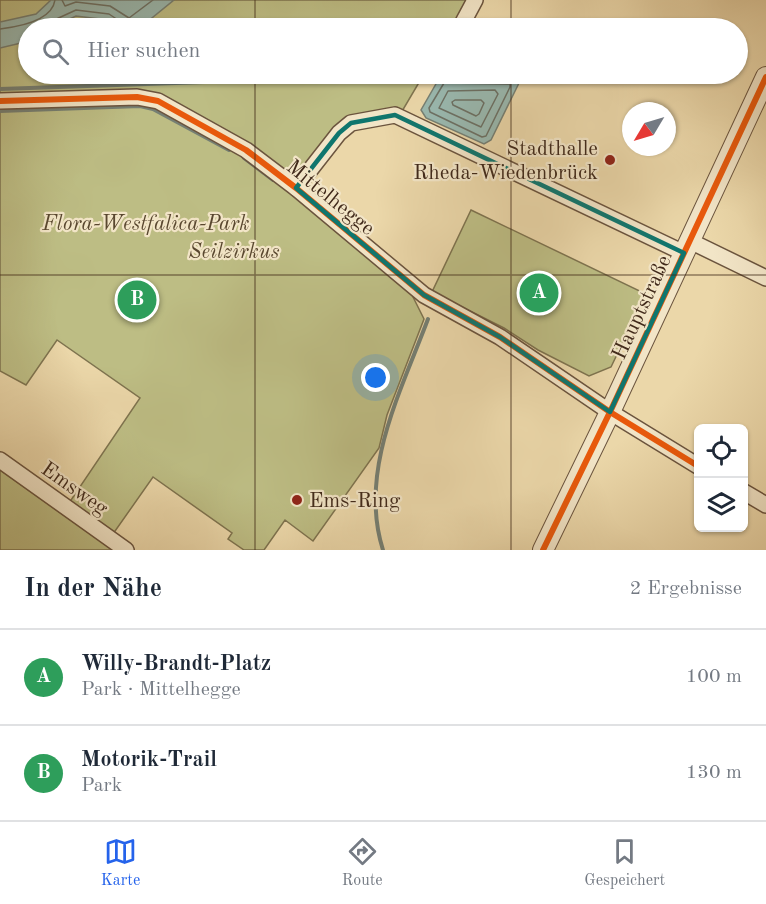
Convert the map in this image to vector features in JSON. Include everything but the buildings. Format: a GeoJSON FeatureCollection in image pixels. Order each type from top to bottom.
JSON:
{"type":"FeatureCollection","features":[{"type":"Feature","properties":{"kind":"street"},"geometry":{"type":"LineString","coordinates":[[465,18],[475,0]]}},
{"type":"Feature","properties":{"kind":"street","name":"Hauptstraße"},"geometry":{"type":"LineString","coordinates":[[543,550],[766,77]]}},
{"type":"Feature","properties":{"kind":"street","name":"Mittelhegge"},"geometry":{"type":"LineString","coordinates":[[0,101],[137,97],[158,101],[246,150],[296,188],[424,295],[500,337],[610,412],[694,463]]}},
{"type":"Feature","properties":{"kind":"street","name":"Mittelhegge"},"geometry":{"type":"LineString","coordinates":[[296,188],[339,133],[351,123],[395,115],[687,247],[766,278]]}},
{"type":"Feature","properties":{"kind":"street","name":"Emsweg"},"geometry":{"type":"LineString","coordinates":[[0,460],[126,550]]}},
{"type":"Feature","properties":{"kind":"street"},"geometry":{"type":"LineString","coordinates":[[748,494],[766,505]]}},
{"type":"Feature","properties":{"kind":"highlighted area"},"geometry":{"type":"Polygon","coordinates":[[[395,115],[684,253],[610,412],[500,337],[424,295],[296,188],[339,133],[351,123],[395,115]]]}},
{"type":"Feature","properties":{"kind":"green space","name":"Flora-Westfalica-Park"},"geometry":{"type":"Polygon","coordinates":[[[0,0],[470,0],[461,18],[18,18],[18,84],[418,84],[401,113],[349,119],[288,190],[409,289],[424,319],[387,415],[379,448],[313,541],[285,520],[264,550],[244,550],[228,539],[232,533],[153,477],[113,534],[69,503],[140,398],[57,340],[26,385],[0,371],[0,0]]]}},
{"type":"Feature","properties":{"kind":"green space"},"geometry":{"type":"Polygon","coordinates":[[[471,210],[646,294],[611,367],[589,376],[538,350],[504,328],[432,292],[471,210]]]}},
{"type":"Feature","properties":{"kind":"green space"},"geometry":{"type":"Polygon","coordinates":[[[0,470],[113,550],[0,550],[0,470]]]}},
{"type":"Feature","properties":{"kind":"water"},"geometry":{"type":"Polygon","coordinates":[[[51,0],[174,0],[152,18],[76,16],[72,18],[18,18],[36,14],[51,0]]]}},
{"type":"Feature","properties":{"kind":"water"},"geometry":{"type":"Polygon","coordinates":[[[18,18],[18,44],[0,48],[0,22],[18,18]]]}},
{"type":"Feature","properties":{"kind":"water"},"geometry":{"type":"Polygon","coordinates":[[[436,84],[519,84],[491,140],[484,144],[426,118],[421,110],[436,84]]]}},
{"type":"Feature","properties":{"kind":"waterway"},"geometry":{"type":"LineString","coordinates":[[0,89],[148,84]]}},
{"type":"Feature","properties":{"kind":"waterway"},"geometry":{"type":"LineString","coordinates":[[0,111],[140,106],[153,109],[229,150]]}},
{"type":"Feature","properties":{"kind":"waterway"},"geometry":{"type":"LineString","coordinates":[[244,158],[273,180]]}},
{"type":"Feature","properties":{"kind":"waterway"},"geometry":{"type":"LineString","coordinates":[[383,550],[377,521],[376,491],[379,462],[395,403],[428,319]]}},
{"type":"Feature","properties":{"kind":"cycle path"},"geometry":{"type":"LineString","coordinates":[[543,550],[766,77]]}},
{"type":"Feature","properties":{"kind":"cycle path"},"geometry":{"type":"LineString","coordinates":[[0,101],[137,97],[158,101],[246,150],[296,188],[424,295],[500,337],[610,412],[694,464]]}},
{"type":"Feature","properties":{"kind":"place","name":"Stadthalle Rheda-Wiedenbrück"},"geometry":{"type":"Point","coordinates":[610,160]}},
{"type":"Feature","properties":{"kind":"place","name":"Willy-Brandt-Platz"},"geometry":{"type":"Point","coordinates":[539,293]}},
{"type":"Feature","properties":{"kind":"place","name":"Motorik-Trail"},"geometry":{"type":"Point","coordinates":[137,300]}},
{"type":"Feature","properties":{"kind":"place","name":"Ems-Ring"},"geometry":{"type":"Point","coordinates":[297,500]}},
{"type":"Feature","properties":{"kind":"park label","name":"Seilzirkus"},"geometry":{"type":"Point","coordinates":[234,251]}}]}
